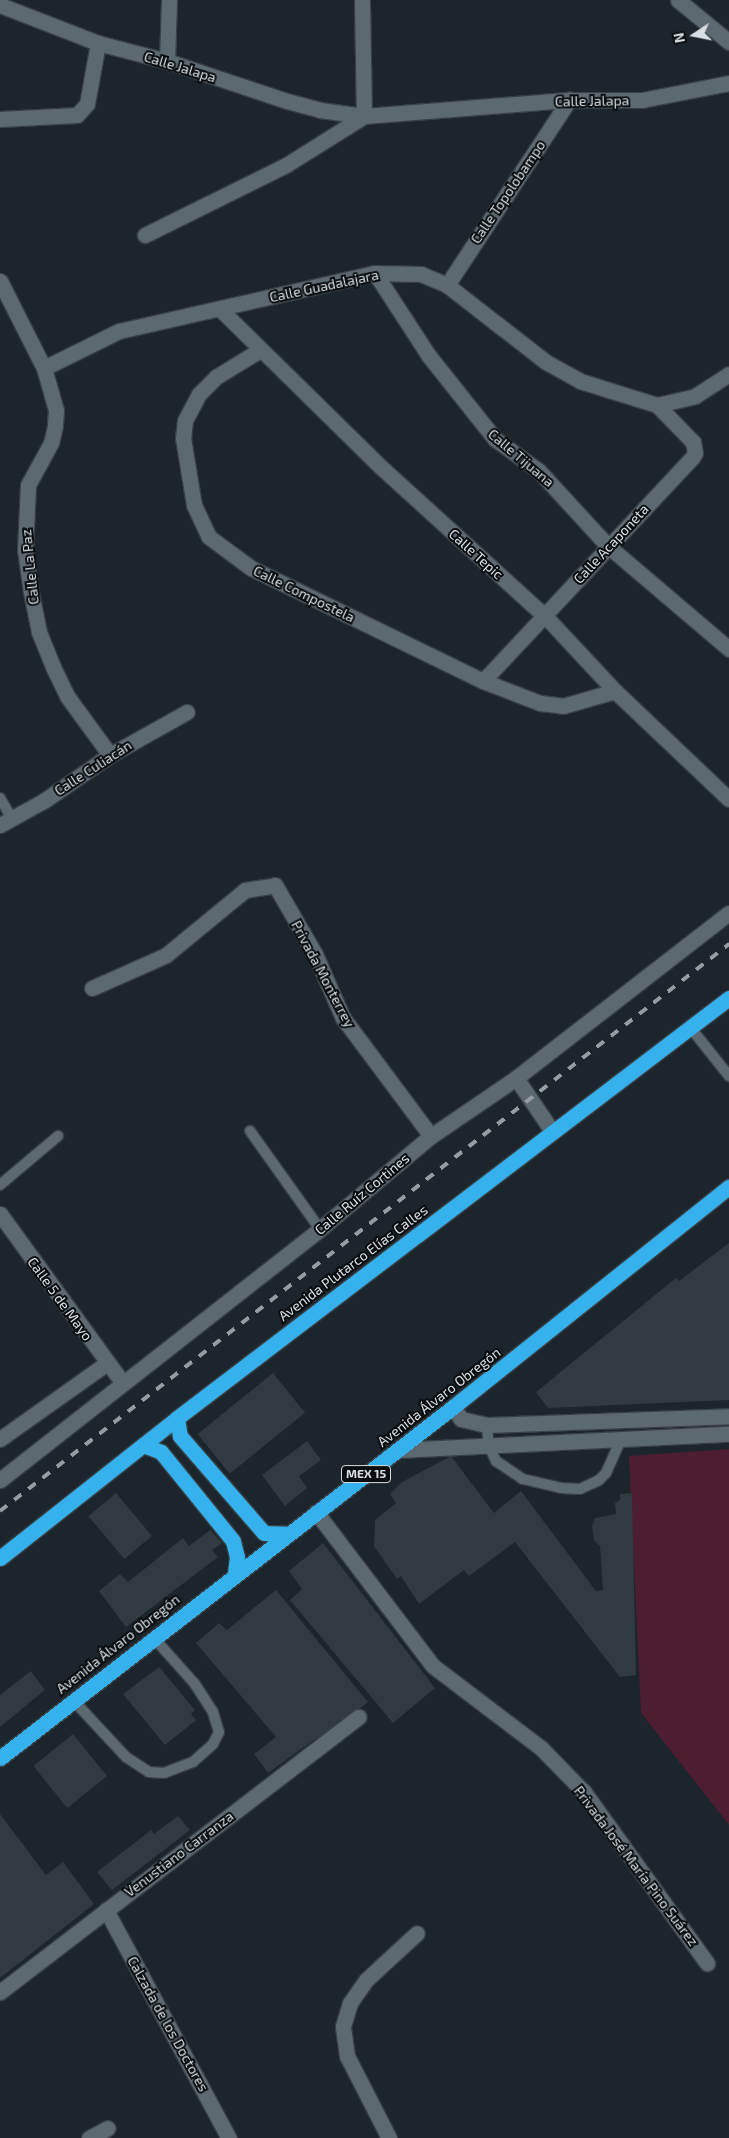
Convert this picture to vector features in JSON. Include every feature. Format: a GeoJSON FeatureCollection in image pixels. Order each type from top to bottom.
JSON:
{"type":"FeatureCollection","features":[{"type":"Feature","properties":{"kind":"highway","name":"Avenida Plutarco Elías Calles"},"geometry":{"type":"LineString","coordinates":[[0,1558],[177,1418],[729,998]]}},
{"type":"Feature","properties":{"kind":"highway","name":"Avenida Álvaro Obregón"},"geometry":{"type":"LineString","coordinates":[[0,1758],[153,1637],[454,1407],[729,1186]]}},
{"type":"Feature","properties":{"kind":"highway"},"geometry":{"type":"LineString","coordinates":[[177,1418],[180,1436],[264,1533],[288,1534]]}},
{"type":"Feature","properties":{"kind":"highway"},"geometry":{"type":"LineString","coordinates":[[143,1445],[161,1452],[233,1541],[237,1557],[235,1574]]}},
{"type":"Feature","properties":{"kind":"street"},"geometry":{"type":"LineString","coordinates":[[167,61],[169,0]]}},
{"type":"Feature","properties":{"kind":"street"},"geometry":{"type":"LineString","coordinates":[[145,235],[286,165],[364,116],[362,0]]}},
{"type":"Feature","properties":{"kind":"street"},"geometry":{"type":"LineString","coordinates":[[678,0],[729,42]]}},
{"type":"Feature","properties":{"kind":"street","name":"Calle Jalapa"},"geometry":{"type":"LineString","coordinates":[[0,5],[98,43],[167,61],[287,101],[320,110],[364,116],[569,100],[642,100],[729,83]]}},
{"type":"Feature","properties":{"kind":"street"},"geometry":{"type":"LineString","coordinates":[[0,119],[77,115],[87,104],[98,43]]}},
{"type":"Feature","properties":{"kind":"street","name":"Calle Topolobampo"},"geometry":{"type":"LineString","coordinates":[[447,285],[569,100]]}},
{"type":"Feature","properties":{"kind":"street","name":"Calle Guadalajara"},"geometry":{"type":"LineString","coordinates":[[44,368],[119,332],[378,279],[421,274],[447,285],[546,362],[580,381],[657,405]]}},
{"type":"Feature","properties":{"kind":"street","name":"Calle Tijuana"},"geometry":{"type":"LineString","coordinates":[[378,279],[429,356],[486,429],[505,448],[553,484],[608,546],[729,650]]}},
{"type":"Feature","properties":{"kind":"street"},"geometry":{"type":"LineString","coordinates":[[0,281],[44,368]]}},
{"type":"Feature","properties":{"kind":"street","name":"Calle Tepic"},"geometry":{"type":"LineString","coordinates":[[221,310],[382,468],[546,617],[615,691],[729,799]]}},
{"type":"Feature","properties":{"kind":"street","name":"Calle Compostela"},"geometry":{"type":"LineString","coordinates":[[260,350],[216,377],[199,394],[185,420],[183,438],[194,505],[210,537],[251,568],[483,681],[540,703],[564,706],[615,691]]}},
{"type":"Feature","properties":{"kind":"street","name":"Calle La Paz"},"geometry":{"type":"LineString","coordinates":[[44,368],[56,410],[56,426],[51,442],[28,485],[25,550],[30,592],[39,632],[52,667],[67,696],[110,755]]}},
{"type":"Feature","properties":{"kind":"street"},"geometry":{"type":"LineString","coordinates":[[657,405],[695,396],[729,374]]}},
{"type":"Feature","properties":{"kind":"street","name":"Calle Acaponeta"},"geometry":{"type":"LineString","coordinates":[[483,681],[546,617],[608,546],[695,453],[693,442],[657,405]]}},
{"type":"Feature","properties":{"kind":"street","name":"Calle Culiacán"},"geometry":{"type":"LineString","coordinates":[[6,821],[45,800],[110,755],[187,712]]}},
{"type":"Feature","properties":{"kind":"street","name":"Privada Monterrey"},"geometry":{"type":"LineString","coordinates":[[92,988],[166,955],[244,890],[274,885],[314,954],[343,1018],[431,1136]]}},
{"type":"Feature","properties":{"kind":"street","name":"Calle Ruíz Cortines"},"geometry":{"type":"LineString","coordinates":[[0,1480],[122,1382],[320,1229],[431,1136],[516,1078],[729,913]]}},
{"type":"Feature","properties":{"kind":"street"},"geometry":{"type":"LineString","coordinates":[[516,1078],[552,1131]]}},
{"type":"Feature","properties":{"kind":"street","name":"Calle 5 de Mayo"},"geometry":{"type":"LineString","coordinates":[[0,1214],[122,1382]]}},
{"type":"Feature","properties":{"kind":"street"},"geometry":{"type":"LineString","coordinates":[[0,1439],[107,1363]]}},
{"type":"Feature","properties":{"kind":"street"},"geometry":{"type":"LineString","coordinates":[[454,1407],[461,1419],[487,1425],[729,1416]]}},
{"type":"Feature","properties":{"kind":"street"},"geometry":{"type":"LineString","coordinates":[[398,1450],[729,1434]]}},
{"type":"Feature","properties":{"kind":"street","name":"Privada José María Pino Suárez"},"geometry":{"type":"LineString","coordinates":[[316,1512],[433,1666],[541,1748],[584,1792],[707,1963]]}},
{"type":"Feature","properties":{"kind":"street","name":"Venustiano Carranza"},"geometry":{"type":"LineString","coordinates":[[0,1992],[359,1717]]}},
{"type":"Feature","properties":{"kind":"street","name":"Calzada de los Doctores"},"geometry":{"type":"LineString","coordinates":[[106,1910],[229,2138]]}},
{"type":"Feature","properties":{"kind":"street"},"geometry":{"type":"LineString","coordinates":[[389,2138],[347,2056],[343,2026],[350,2003],[366,1980],[417,1933]]}},
{"type":"Feature","properties":{"kind":"street"},"geometry":{"type":"LineString","coordinates":[[89,2138],[108,2128]]}},
{"type":"Feature","properties":{"kind":"lane"},"geometry":{"type":"LineString","coordinates":[[0,798],[6,821]]}},
{"type":"Feature","properties":{"kind":"lane"},"geometry":{"type":"LineString","coordinates":[[690,1027],[729,1076]]}},
{"type":"Feature","properties":{"kind":"lane"},"geometry":{"type":"LineString","coordinates":[[250,1132],[320,1229]]}},
{"type":"Feature","properties":{"kind":"lane"},"geometry":{"type":"LineString","coordinates":[[0,1185],[58,1136]]}},
{"type":"Feature","properties":{"kind":"lane"},"geometry":{"type":"LineString","coordinates":[[487,1425],[489,1446],[496,1461],[523,1479],[561,1488],[580,1489],[600,1480],[606,1473],[621,1440]]}},
{"type":"Feature","properties":{"kind":"lane"},"geometry":{"type":"LineString","coordinates":[[73,1700],[126,1756],[149,1772],[164,1773],[193,1762],[213,1744],[219,1732],[213,1712],[195,1684],[153,1637]]}},
{"type":"Feature","properties":{"kind":"shaded area"},"geometry":{"type":"Polygon","coordinates":[[[729,1449],[729,1825],[641,1713],[629,1456],[729,1449]]]}},
{"type":"Feature","properties":{"kind":"building"},"geometry":{"type":"Polygon","coordinates":[[[729,1243],[729,1400],[548,1408],[536,1392],[676,1278],[679,1281],[729,1243]]]}},
{"type":"Feature","properties":{"kind":"building"},"geometry":{"type":"Polygon","coordinates":[[[273,1373],[305,1413],[230,1474],[198,1434],[273,1373]]]}},
{"type":"Feature","properties":{"kind":"building"},"geometry":{"type":"Polygon","coordinates":[[[307,1441],[321,1460],[299,1476],[307,1488],[285,1506],[262,1475],[307,1441]]]}},
{"type":"Feature","properties":{"kind":"building"},"geometry":{"type":"Polygon","coordinates":[[[451,1456],[494,1513],[521,1491],[596,1591],[603,1590],[600,1546],[594,1540],[592,1527],[595,1518],[616,1514],[615,1503],[620,1500],[620,1494],[632,1493],[636,1675],[620,1677],[515,1542],[469,1576],[464,1570],[419,1604],[401,1576],[397,1579],[374,1546],[375,1520],[396,1503],[390,1494],[402,1482],[451,1456]]]}},
{"type":"Feature","properties":{"kind":"building"},"geometry":{"type":"Polygon","coordinates":[[[116,1493],[152,1536],[124,1559],[88,1516],[116,1493]]]}},
{"type":"Feature","properties":{"kind":"building"},"geometry":{"type":"Polygon","coordinates":[[[210,1530],[222,1543],[212,1550],[218,1557],[126,1627],[99,1591],[120,1574],[128,1582],[183,1538],[189,1546],[210,1530]]]}},
{"type":"Feature","properties":{"kind":"building"},"geometry":{"type":"Polygon","coordinates":[[[323,1543],[435,1688],[393,1723],[290,1600],[302,1589],[289,1571],[323,1543]]]}},
{"type":"Feature","properties":{"kind":"building"},"geometry":{"type":"Polygon","coordinates":[[[276,1590],[368,1702],[317,1741],[315,1739],[268,1773],[254,1754],[276,1737],[196,1643],[219,1623],[227,1630],[276,1590]]]}},
{"type":"Feature","properties":{"kind":"building"},"geometry":{"type":"Polygon","coordinates":[[[159,1667],[195,1710],[191,1714],[196,1720],[165,1745],[123,1694],[159,1667]]]}},
{"type":"Feature","properties":{"kind":"building"},"geometry":{"type":"Polygon","coordinates":[[[31,1671],[45,1690],[0,1727],[0,1695],[31,1671]]]}},
{"type":"Feature","properties":{"kind":"building"},"geometry":{"type":"Polygon","coordinates":[[[73,1734],[107,1776],[67,1808],[33,1766],[73,1734]]]}},
{"type":"Feature","properties":{"kind":"building"},"geometry":{"type":"Polygon","coordinates":[[[0,1814],[46,1875],[63,1862],[94,1904],[0,1978],[0,1814]]]}},
{"type":"Feature","properties":{"kind":"building"},"geometry":{"type":"Polygon","coordinates":[[[178,1816],[190,1830],[112,1890],[97,1872],[151,1830],[154,1834],[178,1816]]]}},
{"type":"Feature","properties":{"kind":"railway"},"geometry":{"type":"LineString","coordinates":[[0,1511],[729,944]]}}]}
